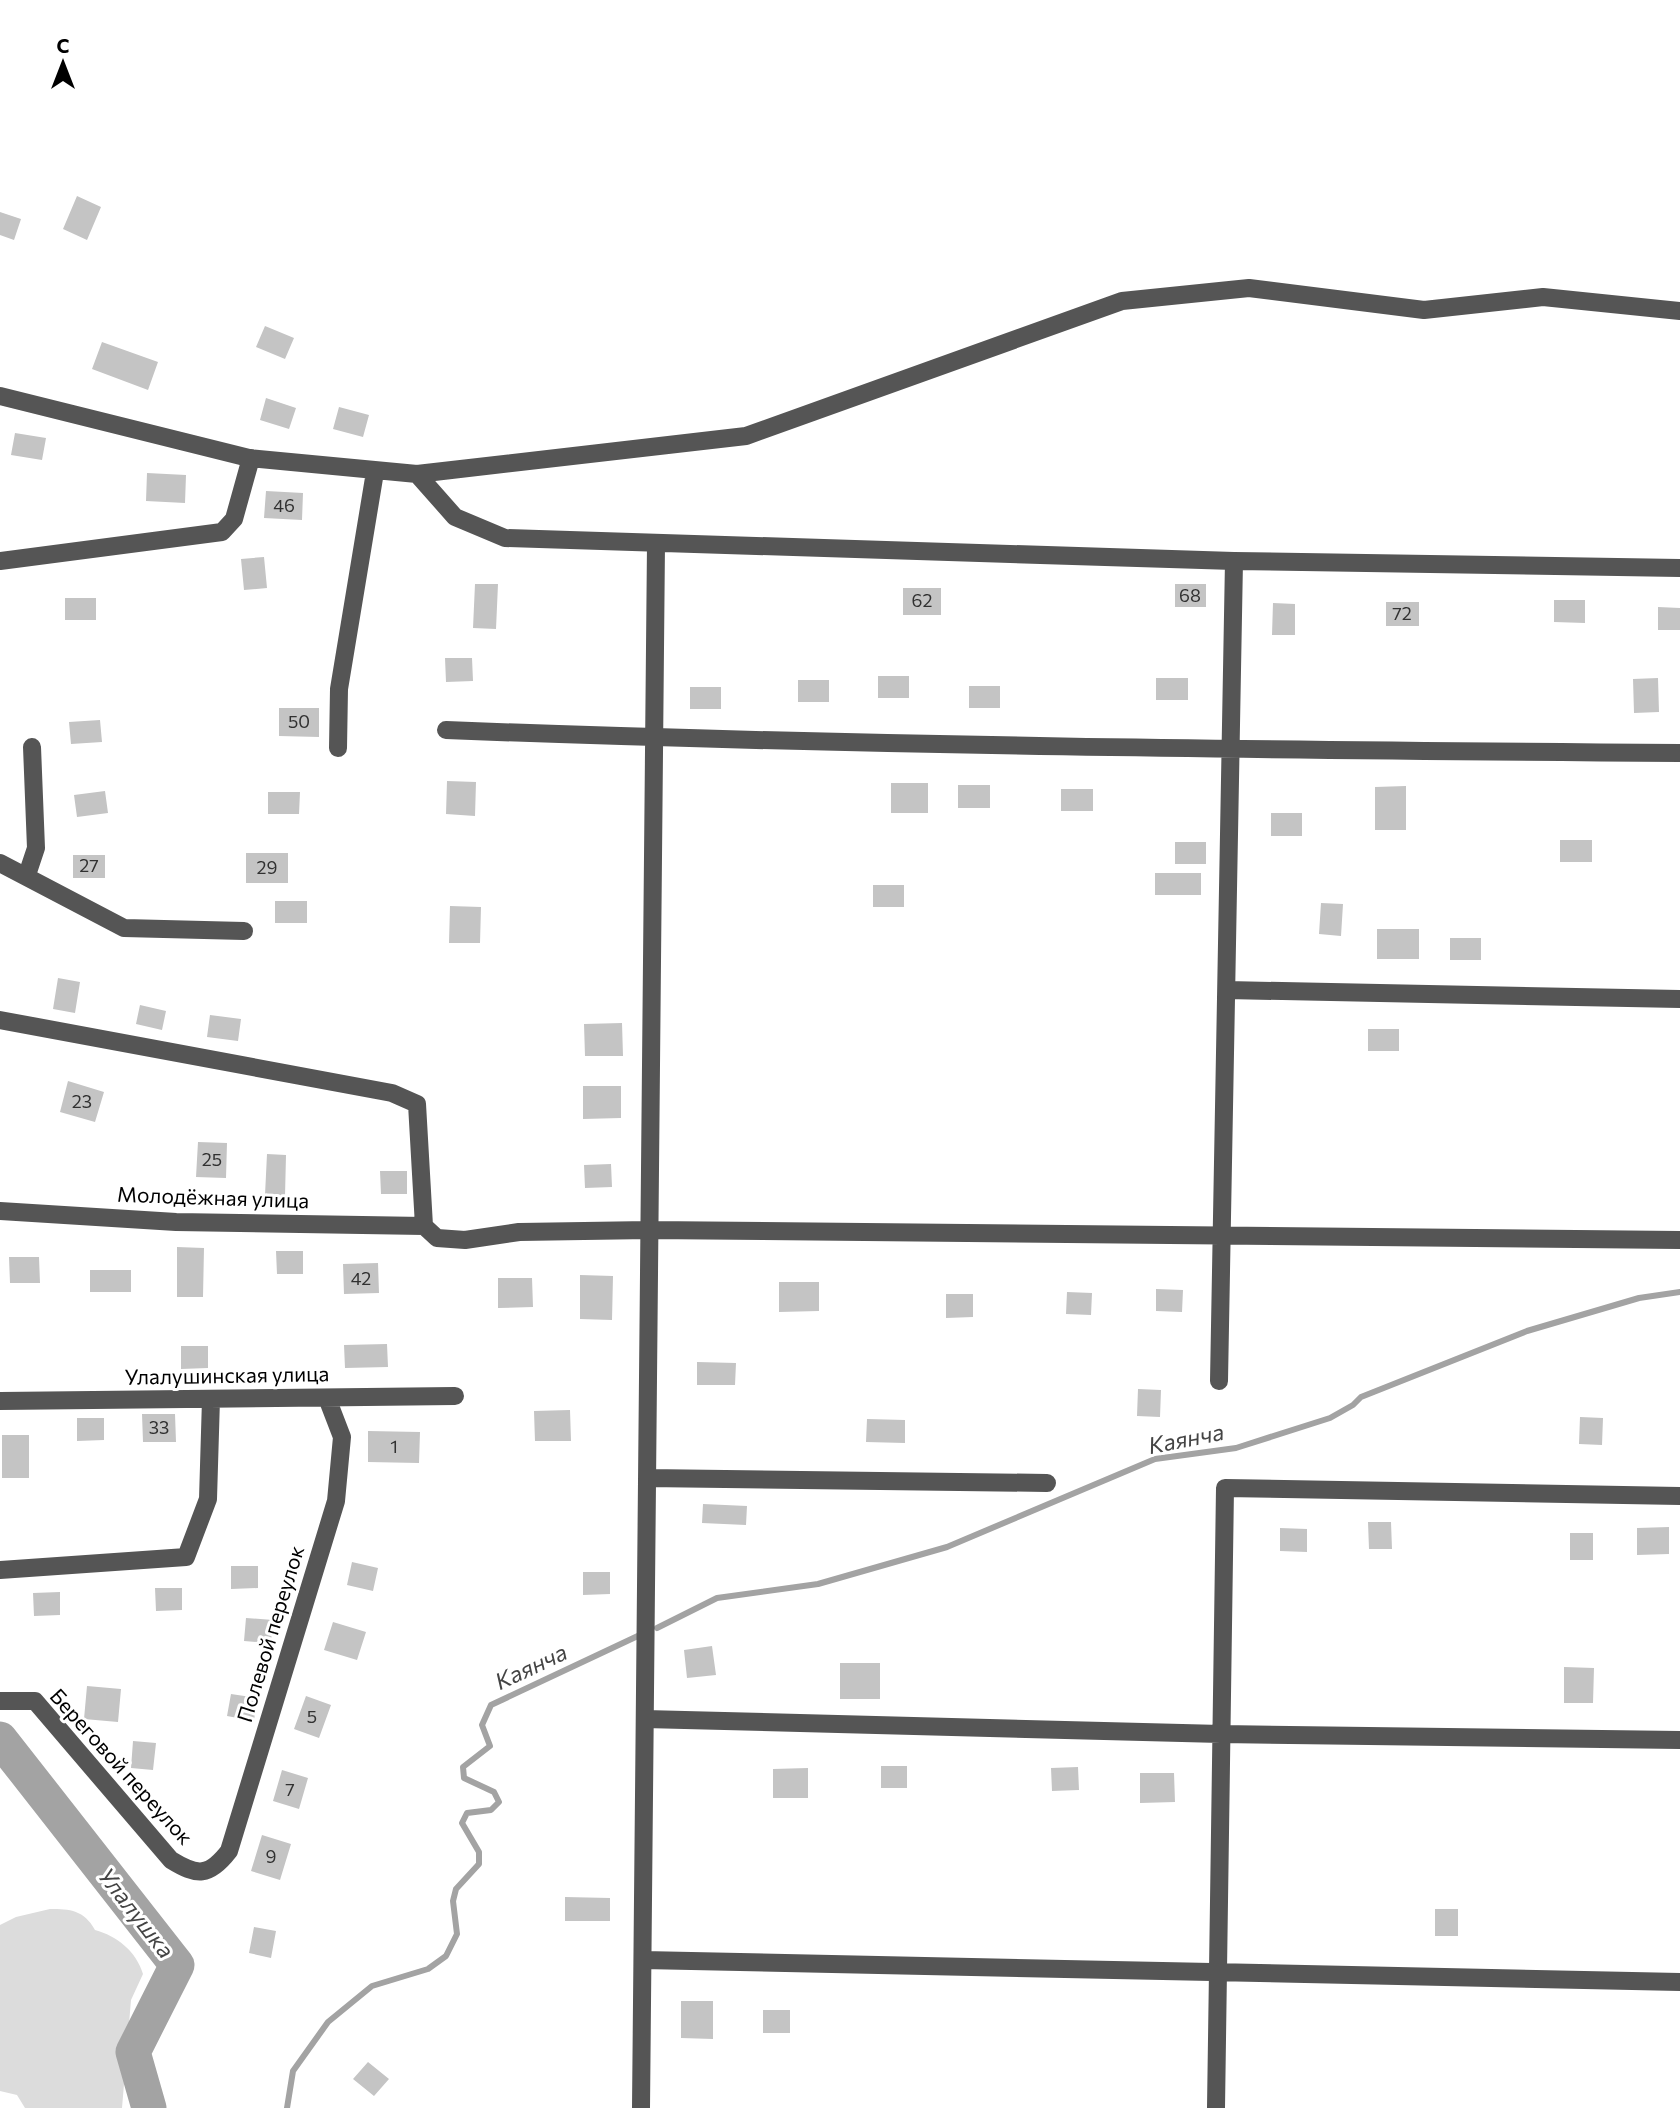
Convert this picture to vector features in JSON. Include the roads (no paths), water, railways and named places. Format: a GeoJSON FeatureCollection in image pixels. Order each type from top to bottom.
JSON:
{"type":"FeatureCollection","features":[{"type":"Feature","properties":{"kind":"street"},"geometry":{"type":"LineString","coordinates":[[1,402],[251,458],[416,474],[746,436],[1122,301],[1250,288],[1424,310],[1543,297],[1680,310]]}},
{"type":"Feature","properties":{"kind":"street"},"geometry":{"type":"LineString","coordinates":[[0,561],[222,532],[234,519],[251,458]]}},
{"type":"Feature","properties":{"kind":"street"},"geometry":{"type":"LineString","coordinates":[[338,748],[339,689],[375,472]]}},
{"type":"Feature","properties":{"kind":"street"},"geometry":{"type":"LineString","coordinates":[[416,474],[455,517],[505,538],[1234,561],[1680,568]]}},
{"type":"Feature","properties":{"kind":"street"},"geometry":{"type":"LineString","coordinates":[[641,2108],[656,544]]}},
{"type":"Feature","properties":{"kind":"street"},"geometry":{"type":"LineString","coordinates":[[1219,1381],[1234,561]]}},
{"type":"Feature","properties":{"kind":"street"},"geometry":{"type":"LineString","coordinates":[[446,730],[653,738],[1232,749],[1680,753]]}},
{"type":"Feature","properties":{"kind":"street"},"geometry":{"type":"LineString","coordinates":[[27,874],[36,848],[32,747]]}},
{"type":"Feature","properties":{"kind":"street"},"geometry":{"type":"LineString","coordinates":[[0,863],[27,874],[124,928],[244,931]]}},
{"type":"Feature","properties":{"kind":"street"},"geometry":{"type":"LineString","coordinates":[[1227,990],[1680,999]]}},
{"type":"Feature","properties":{"kind":"street"},"geometry":{"type":"LineString","coordinates":[[0,1020],[392,1093],[416,1104],[424,1226],[437,1238],[465,1240],[519,1232],[649,1230],[1680,1240]]}},
{"type":"Feature","properties":{"kind":"street","name":"Молодёжная улица"},"geometry":{"type":"LineString","coordinates":[[0,1211],[176,1222],[424,1226]]}},
{"type":"Feature","properties":{"kind":"street","name":"Улалушинская улица"},"geometry":{"type":"LineString","coordinates":[[0,1401],[455,1396]]}},
{"type":"Feature","properties":{"kind":"street","name":"Полевой переулок"},"geometry":{"type":"LineString","coordinates":[[205,1872],[229,1852],[336,1501],[342,1437],[327,1398]]}},
{"type":"Feature","properties":{"kind":"street"},"geometry":{"type":"LineString","coordinates":[[0,1570],[186,1557],[208,1499],[211,1399]]}},
{"type":"Feature","properties":{"kind":"street"},"geometry":{"type":"LineString","coordinates":[[647,1478],[1047,1483]]}},
{"type":"Feature","properties":{"kind":"street"},"geometry":{"type":"LineString","coordinates":[[1216,2108],[1225,1488],[1680,1496]]}},
{"type":"Feature","properties":{"kind":"street","name":"Береговой переулок"},"geometry":{"type":"LineString","coordinates":[[0,1701],[35,1701],[171,1860],[190,1872],[205,1872]]}},
{"type":"Feature","properties":{"kind":"street"},"geometry":{"type":"LineString","coordinates":[[645,1719],[1221,1734],[1680,1740]]}},
{"type":"Feature","properties":{"kind":"street"},"geometry":{"type":"LineString","coordinates":[[643,1961],[1680,1982]]}},
{"type":"Feature","properties":{"kind":"waterway","name":"Каянча"},"geometry":{"type":"LineString","coordinates":[[657,1628],[717,1598],[818,1584],[947,1547],[1155,1459],[1236,1448],[1330,1418],[1353,1405],[1361,1397],[1527,1331],[1639,1298],[1680,1292]]}},
{"type":"Feature","properties":{"kind":"waterway","name":"Каянча"},"geometry":{"type":"LineString","coordinates":[[287,2108],[293,2071],[328,2022],[372,1986],[428,1969],[446,1956],[457,1934],[453,1901],[456,1889],[479,1864],[479,1852],[462,1823],[467,1813],[491,1810],[499,1802],[494,1792],[464,1778],[463,1767],[490,1746],[482,1725],[491,1705],[642,1634]]}},
{"type":"Feature","properties":{"kind":"waterway","name":"Улалушка"},"geometry":{"type":"LineString","coordinates":[[0,1739],[177,1965],[133,2052],[149,2108]]}}]}
